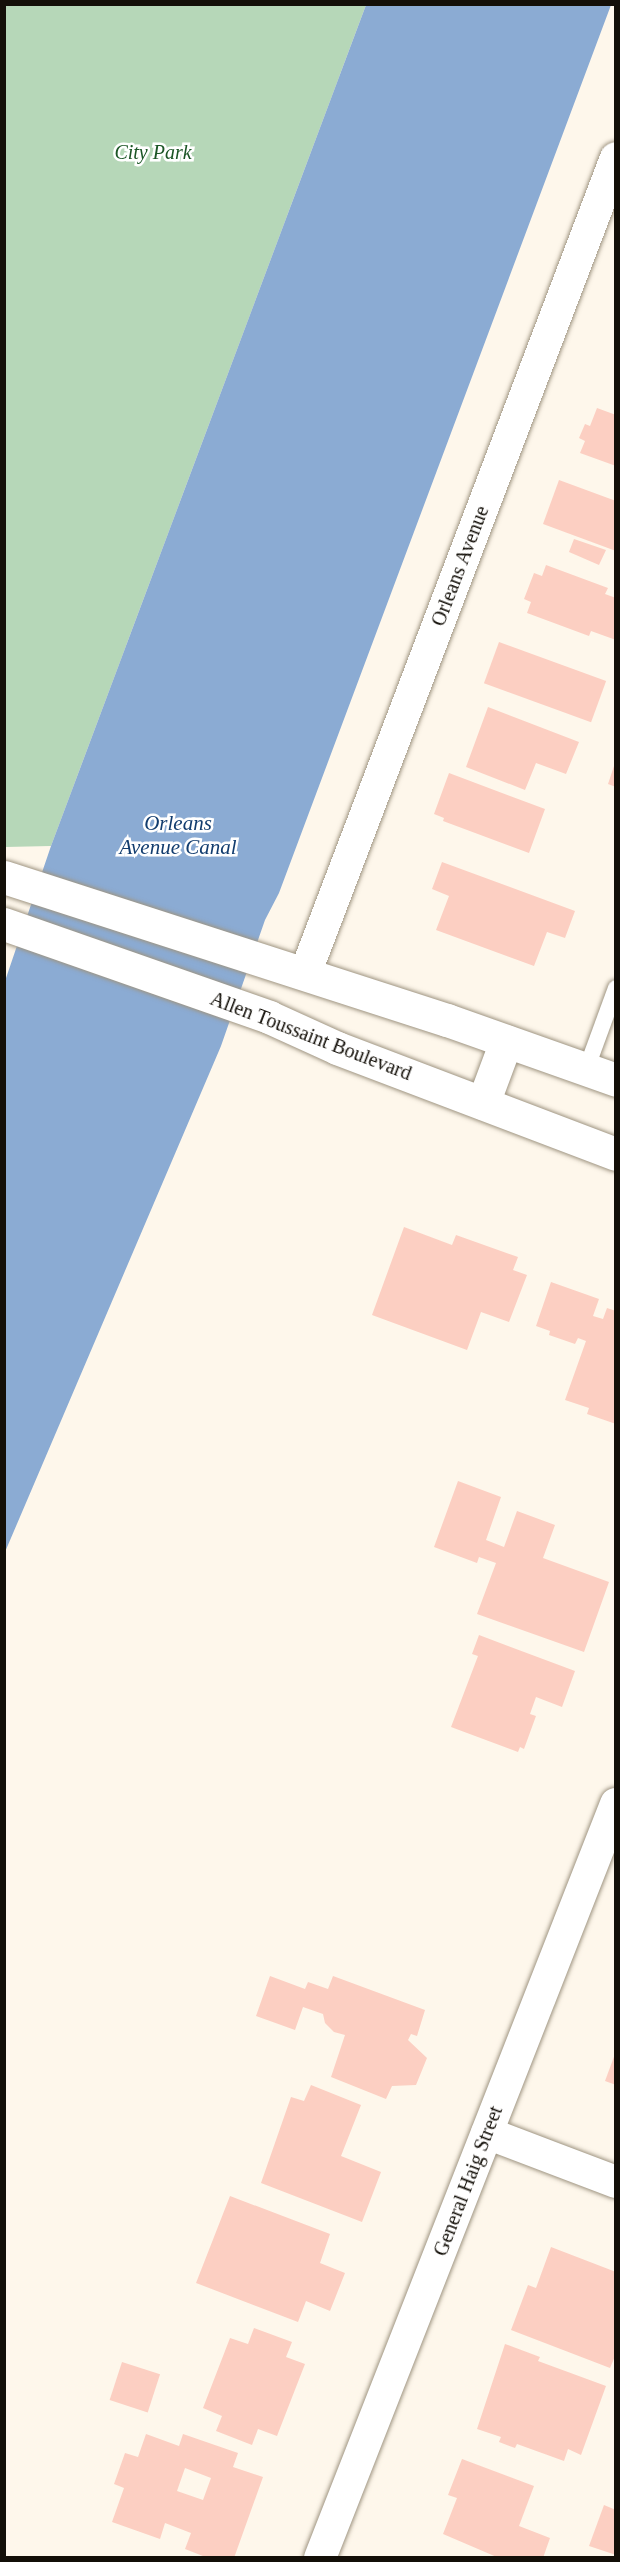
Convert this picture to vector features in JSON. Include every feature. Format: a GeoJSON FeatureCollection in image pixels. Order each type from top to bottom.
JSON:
{"type":"FeatureCollection","features":[{"type":"Feature","properties":{"kind":"main road"},"geometry":{"type":"LineString","coordinates":[[4,877],[295,971],[601,1075]]}},
{"type":"Feature","properties":{"kind":"main road","name":"Allen Toussaint Boulevard"},"geometry":{"type":"LineString","coordinates":[[4,924],[269,1017],[337,1048],[615,1154]]}},
{"type":"Feature","properties":{"kind":"main road"},"geometry":{"type":"LineString","coordinates":[[483,1103],[506,1041]]}},
{"type":"Feature","properties":{"kind":"street","name":"Orleans Avenue"},"geometry":{"type":"LineString","coordinates":[[295,971],[615,159]]}},
{"type":"Feature","properties":{"kind":"street","name":"General Haig Street"},"geometry":{"type":"LineString","coordinates":[[320,2558],[615,1804]]}},
{"type":"Feature","properties":{"kind":"street"},"geometry":{"type":"LineString","coordinates":[[486,2133],[615,2182]]}},
{"type":"Feature","properties":{"kind":"lane"},"geometry":{"type":"LineString","coordinates":[[601,1075],[615,988]]}},
{"type":"Feature","properties":{"kind":"green space","name":"City Park"},"geometry":{"type":"Polygon","coordinates":[[[4,5],[366,5],[51,846],[5,847],[4,5]]]}},
{"type":"Feature","properties":{"kind":"water","name":"Orleans Avenue Canal"},"geometry":{"type":"Polygon","coordinates":[[[366,5],[611,5],[279,893],[265,920],[221,1046],[5,1552],[5,981],[51,846],[366,5]]]}},
{"type":"Feature","properties":{"kind":"building"},"geometry":{"type":"Polygon","coordinates":[[[597,408],[616,415],[616,466],[580,453],[585,441],[579,438],[585,424],[590,426],[597,408]]]}},
{"type":"Feature","properties":{"kind":"building"},"geometry":{"type":"Polygon","coordinates":[[[559,480],[616,501],[616,551],[543,524],[559,480]]]}},
{"type":"Feature","properties":{"kind":"building"},"geometry":{"type":"Polygon","coordinates":[[[574,539],[606,550],[599,565],[569,552],[574,539]]]}},
{"type":"Feature","properties":{"kind":"building"},"geometry":{"type":"Polygon","coordinates":[[[546,565],[608,588],[605,594],[616,598],[616,640],[591,631],[589,636],[527,613],[531,602],[524,599],[534,573],[542,576],[546,565]]]}},
{"type":"Feature","properties":{"kind":"building"},"geometry":{"type":"Polygon","coordinates":[[[499,642],[606,681],[591,722],[484,683],[499,642]]]}},
{"type":"Feature","properties":{"kind":"building"},"geometry":{"type":"Polygon","coordinates":[[[488,707],[579,742],[566,774],[536,763],[525,790],[466,767],[488,707]]]}},
{"type":"Feature","properties":{"kind":"building"},"geometry":{"type":"Polygon","coordinates":[[[616,763],[616,787],[608,784],[616,763]]]}},
{"type":"Feature","properties":{"kind":"building"},"geometry":{"type":"Polygon","coordinates":[[[449,773],[545,809],[529,853],[443,821],[444,818],[434,814],[449,773]]]}},
{"type":"Feature","properties":{"kind":"building"},"geometry":{"type":"Polygon","coordinates":[[[442,862],[575,911],[565,938],[547,932],[534,966],[436,930],[449,896],[432,889],[442,862]]]}},
{"type":"Feature","properties":{"kind":"building"},"geometry":{"type":"Polygon","coordinates":[[[404,1227],[452,1245],[456,1235],[518,1257],[513,1270],[527,1275],[509,1322],[481,1312],[467,1350],[372,1315],[404,1227]]]}},
{"type":"Feature","properties":{"kind":"building"},"geometry":{"type":"Polygon","coordinates":[[[551,1282],[599,1299],[593,1316],[603,1319],[607,1308],[616,1311],[616,1424],[587,1414],[589,1408],[565,1400],[586,1341],[578,1338],[575,1344],[549,1335],[550,1331],[536,1326],[551,1282]]]}},
{"type":"Feature","properties":{"kind":"building"},"geometry":{"type":"Polygon","coordinates":[[[458,1481],[501,1497],[486,1540],[504,1547],[517,1511],[555,1525],[543,1558],[609,1582],[584,1652],[477,1614],[496,1563],[479,1557],[477,1563],[434,1547],[458,1481]]]}},
{"type":"Feature","properties":{"kind":"building"},"geometry":{"type":"Polygon","coordinates":[[[479,1635],[575,1671],[562,1707],[536,1697],[530,1714],[536,1716],[524,1749],[520,1747],[518,1752],[451,1727],[478,1656],[472,1654],[479,1635]]]}},
{"type":"Feature","properties":{"kind":"building"},"geometry":{"type":"Polygon","coordinates":[[[270,1976],[305,1989],[308,1982],[328,1989],[333,1976],[425,2010],[417,2036],[411,2034],[408,2040],[427,2058],[416,2085],[392,2086],[386,2099],[331,2077],[345,2035],[334,2032],[325,2023],[323,2014],[303,2007],[295,2030],[256,2016],[270,1976]]]}},
{"type":"Feature","properties":{"kind":"building"},"geometry":{"type":"Polygon","coordinates":[[[616,2054],[616,2085],[605,2081],[616,2054]]]}},
{"type":"Feature","properties":{"kind":"building"},"geometry":{"type":"Polygon","coordinates":[[[311,2085],[361,2105],[341,2156],[381,2172],[362,2222],[261,2183],[291,2097],[304,2101],[311,2085]]]}},
{"type":"Feature","properties":{"kind":"building"},"geometry":{"type":"Polygon","coordinates":[[[230,2196],[330,2234],[320,2263],[345,2273],[330,2311],[306,2301],[298,2322],[196,2283],[230,2196]]]}},
{"type":"Feature","properties":{"kind":"building"},"geometry":{"type":"Polygon","coordinates":[[[551,2247],[616,2272],[616,2354],[610,2368],[511,2330],[528,2285],[536,2288],[551,2247]]]}},
{"type":"Feature","properties":{"kind":"building"},"geometry":{"type":"Polygon","coordinates":[[[254,2328],[292,2342],[286,2357],[305,2364],[277,2436],[258,2429],[252,2445],[216,2431],[222,2416],[203,2408],[230,2338],[248,2344],[254,2328]]]}},
{"type":"Feature","properties":{"kind":"building"},"geometry":{"type":"Polygon","coordinates":[[[505,2344],[540,2357],[538,2361],[606,2386],[581,2455],[568,2449],[564,2461],[517,2444],[515,2448],[499,2442],[501,2437],[477,2429],[505,2344]]]}},
{"type":"Feature","properties":{"kind":"building"},"geometry":{"type":"Polygon","coordinates":[[[122,2362],[160,2374],[148,2412],[110,2400],[122,2362]]]}},
{"type":"Feature","properties":{"kind":"building"},"geometry":{"type":"Polygon","coordinates":[[[146,2434],[179,2446],[183,2434],[238,2453],[233,2467],[263,2477],[234,2558],[208,2558],[185,2549],[191,2533],[165,2523],[160,2539],[112,2522],[124,2488],[114,2484],[125,2453],[138,2457],[146,2434]],[[185,2468],[177,2491],[203,2500],[211,2478],[185,2468]]]}},
{"type":"Feature","properties":{"kind":"building"},"geometry":{"type":"Polygon","coordinates":[[[462,2459],[534,2486],[519,2526],[550,2538],[543,2558],[499,2558],[443,2534],[457,2498],[448,2495],[462,2459]]]}},
{"type":"Feature","properties":{"kind":"building"},"geometry":{"type":"Polygon","coordinates":[[[604,2505],[616,2510],[616,2555],[589,2546],[604,2505]]]}}]}
